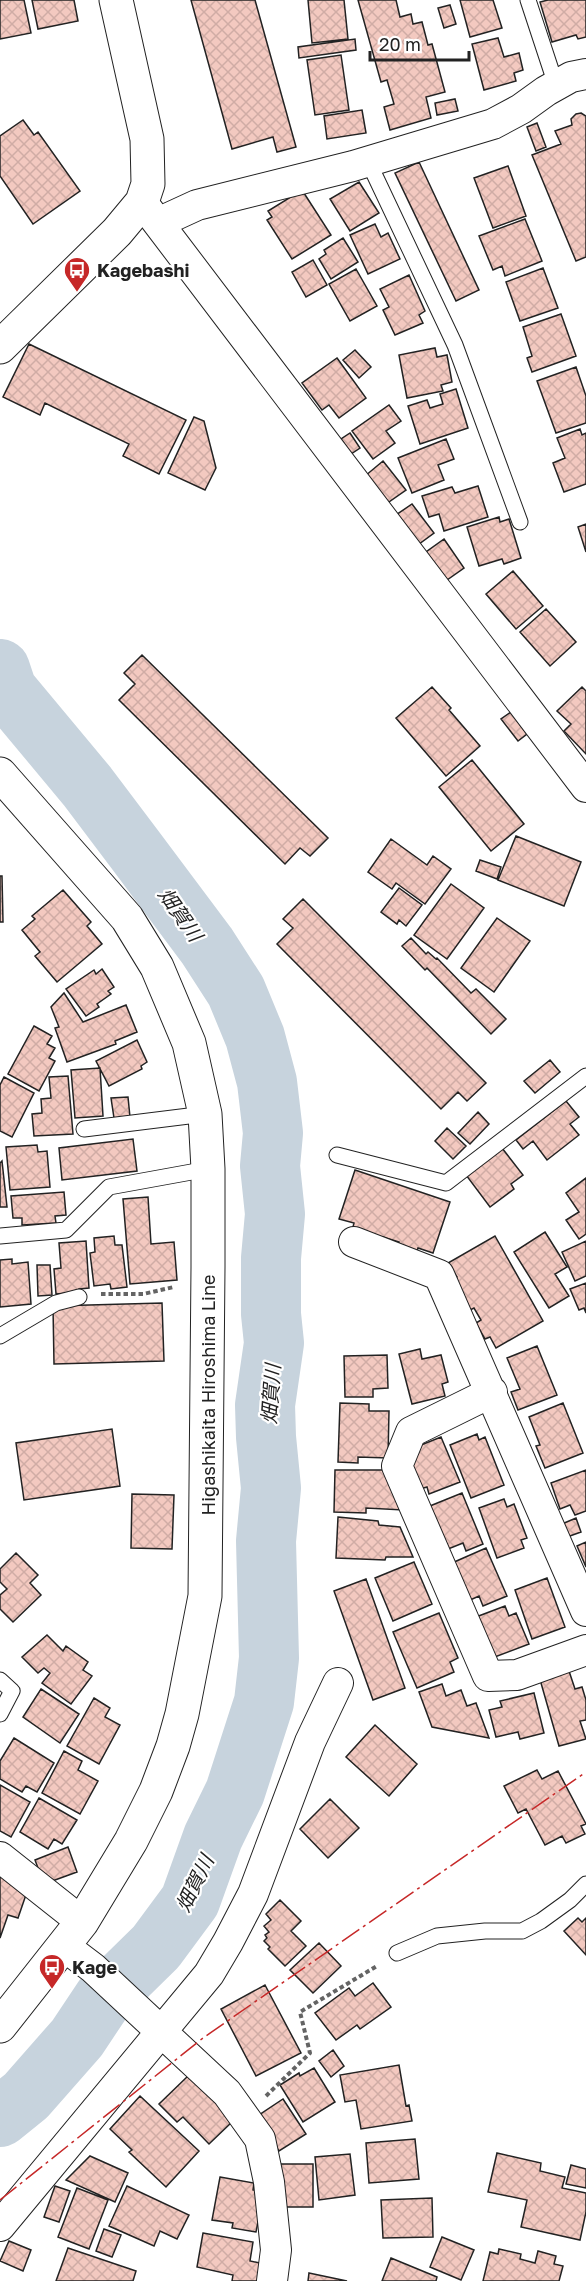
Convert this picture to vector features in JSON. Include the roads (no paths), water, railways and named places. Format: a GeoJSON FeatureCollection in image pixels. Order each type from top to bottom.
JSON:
{"type":"FeatureCollection","features":[{"type":"Feature","properties":{"kind":"main road"},"geometry":{"type":"LineString","coordinates":[[7,340],[117,232],[151,212],[147,139],[116,0]]}},
{"type":"Feature","properties":{"kind":"main road","name":"Higashikaita Hiroshima Line"},"geometry":{"type":"LineString","coordinates":[[0,774],[127,918],[157,967],[189,1043],[205,1114],[208,1168],[205,1596],[182,1714],[156,1791],[131,1841],[73,1934],[0,2026]]}},
{"type":"Feature","properties":{"kind":"street"},"geometry":{"type":"LineString","coordinates":[[586,74],[571,77],[556,85],[521,109],[493,124],[368,161],[197,205],[151,212],[586,787]]}},
{"type":"Feature","properties":{"kind":"street"},"geometry":{"type":"LineString","coordinates":[[354,1242],[439,1275],[586,1611]]}},
{"type":"Feature","properties":{"kind":"street"},"geometry":{"type":"LineString","coordinates":[[492,1392],[411,1432],[397,1466],[488,1676],[517,1675],[586,1650]]}},
{"type":"Feature","properties":{"kind":"street"},"geometry":{"type":"LineString","coordinates":[[0,2226],[157,2028],[209,1974],[248,1904],[310,1742],[338,1683]]}},
{"type":"Feature","properties":{"kind":"street"},"geometry":{"type":"LineString","coordinates":[[0,1857],[73,1934],[93,1968],[227,2093],[260,2139],[269,2182],[276,2250],[272,2281]]}},
{"type":"Feature","properties":{"kind":"lane"},"geometry":{"type":"LineString","coordinates":[[528,0],[556,85]]}},
{"type":"Feature","properties":{"kind":"lane"},"geometry":{"type":"LineString","coordinates":[[368,161],[455,345],[520,522]]}},
{"type":"Feature","properties":{"kind":"lane"},"geometry":{"type":"LineString","coordinates":[[337,1155],[446,1183],[586,1076]]}},
{"type":"Feature","properties":{"kind":"lane"},"geometry":{"type":"LineString","coordinates":[[84,1129],[205,1114]]}},
{"type":"Feature","properties":{"kind":"lane"},"geometry":{"type":"LineString","coordinates":[[0,1236],[66,1230],[109,1186],[208,1168]]}},
{"type":"Feature","properties":{"kind":"lane"},"geometry":{"type":"LineString","coordinates":[[0,1336],[56,1303],[80,1297]]}},
{"type":"Feature","properties":{"kind":"lane"},"geometry":{"type":"LineString","coordinates":[[0,1680],[12,1691],[0,1714]]}},
{"type":"Feature","properties":{"kind":"lane"},"geometry":{"type":"LineString","coordinates":[[397,1953],[437,1936],[485,1931],[522,1931],[541,1921],[570,1900],[586,1884]]}},
{"type":"Feature","properties":{"kind":"waterway","name":"畑賀川"},"geometry":{"type":"LineString","coordinates":[[0,669],[7,690],[87,786],[207,946],[236,991],[255,1037],[267,1082],[273,1133],[270,1166],[275,1214],[271,1258],[271,1314],[274,1343],[265,1405],[271,1488],[266,1541],[269,1658],[264,1702],[235,1792],[213,1837],[190,1901],[156,1947],[103,1999],[77,2038],[26,2096],[0,2117]]}},
{"type":"Feature","properties":{"kind":"place","name":"Kagebashi"},"geometry":{"type":"Point","coordinates":[77,293]}},
{"type":"Feature","properties":{"kind":"place","name":"Kage"},"geometry":{"type":"Point","coordinates":[52,1990]}}]}
